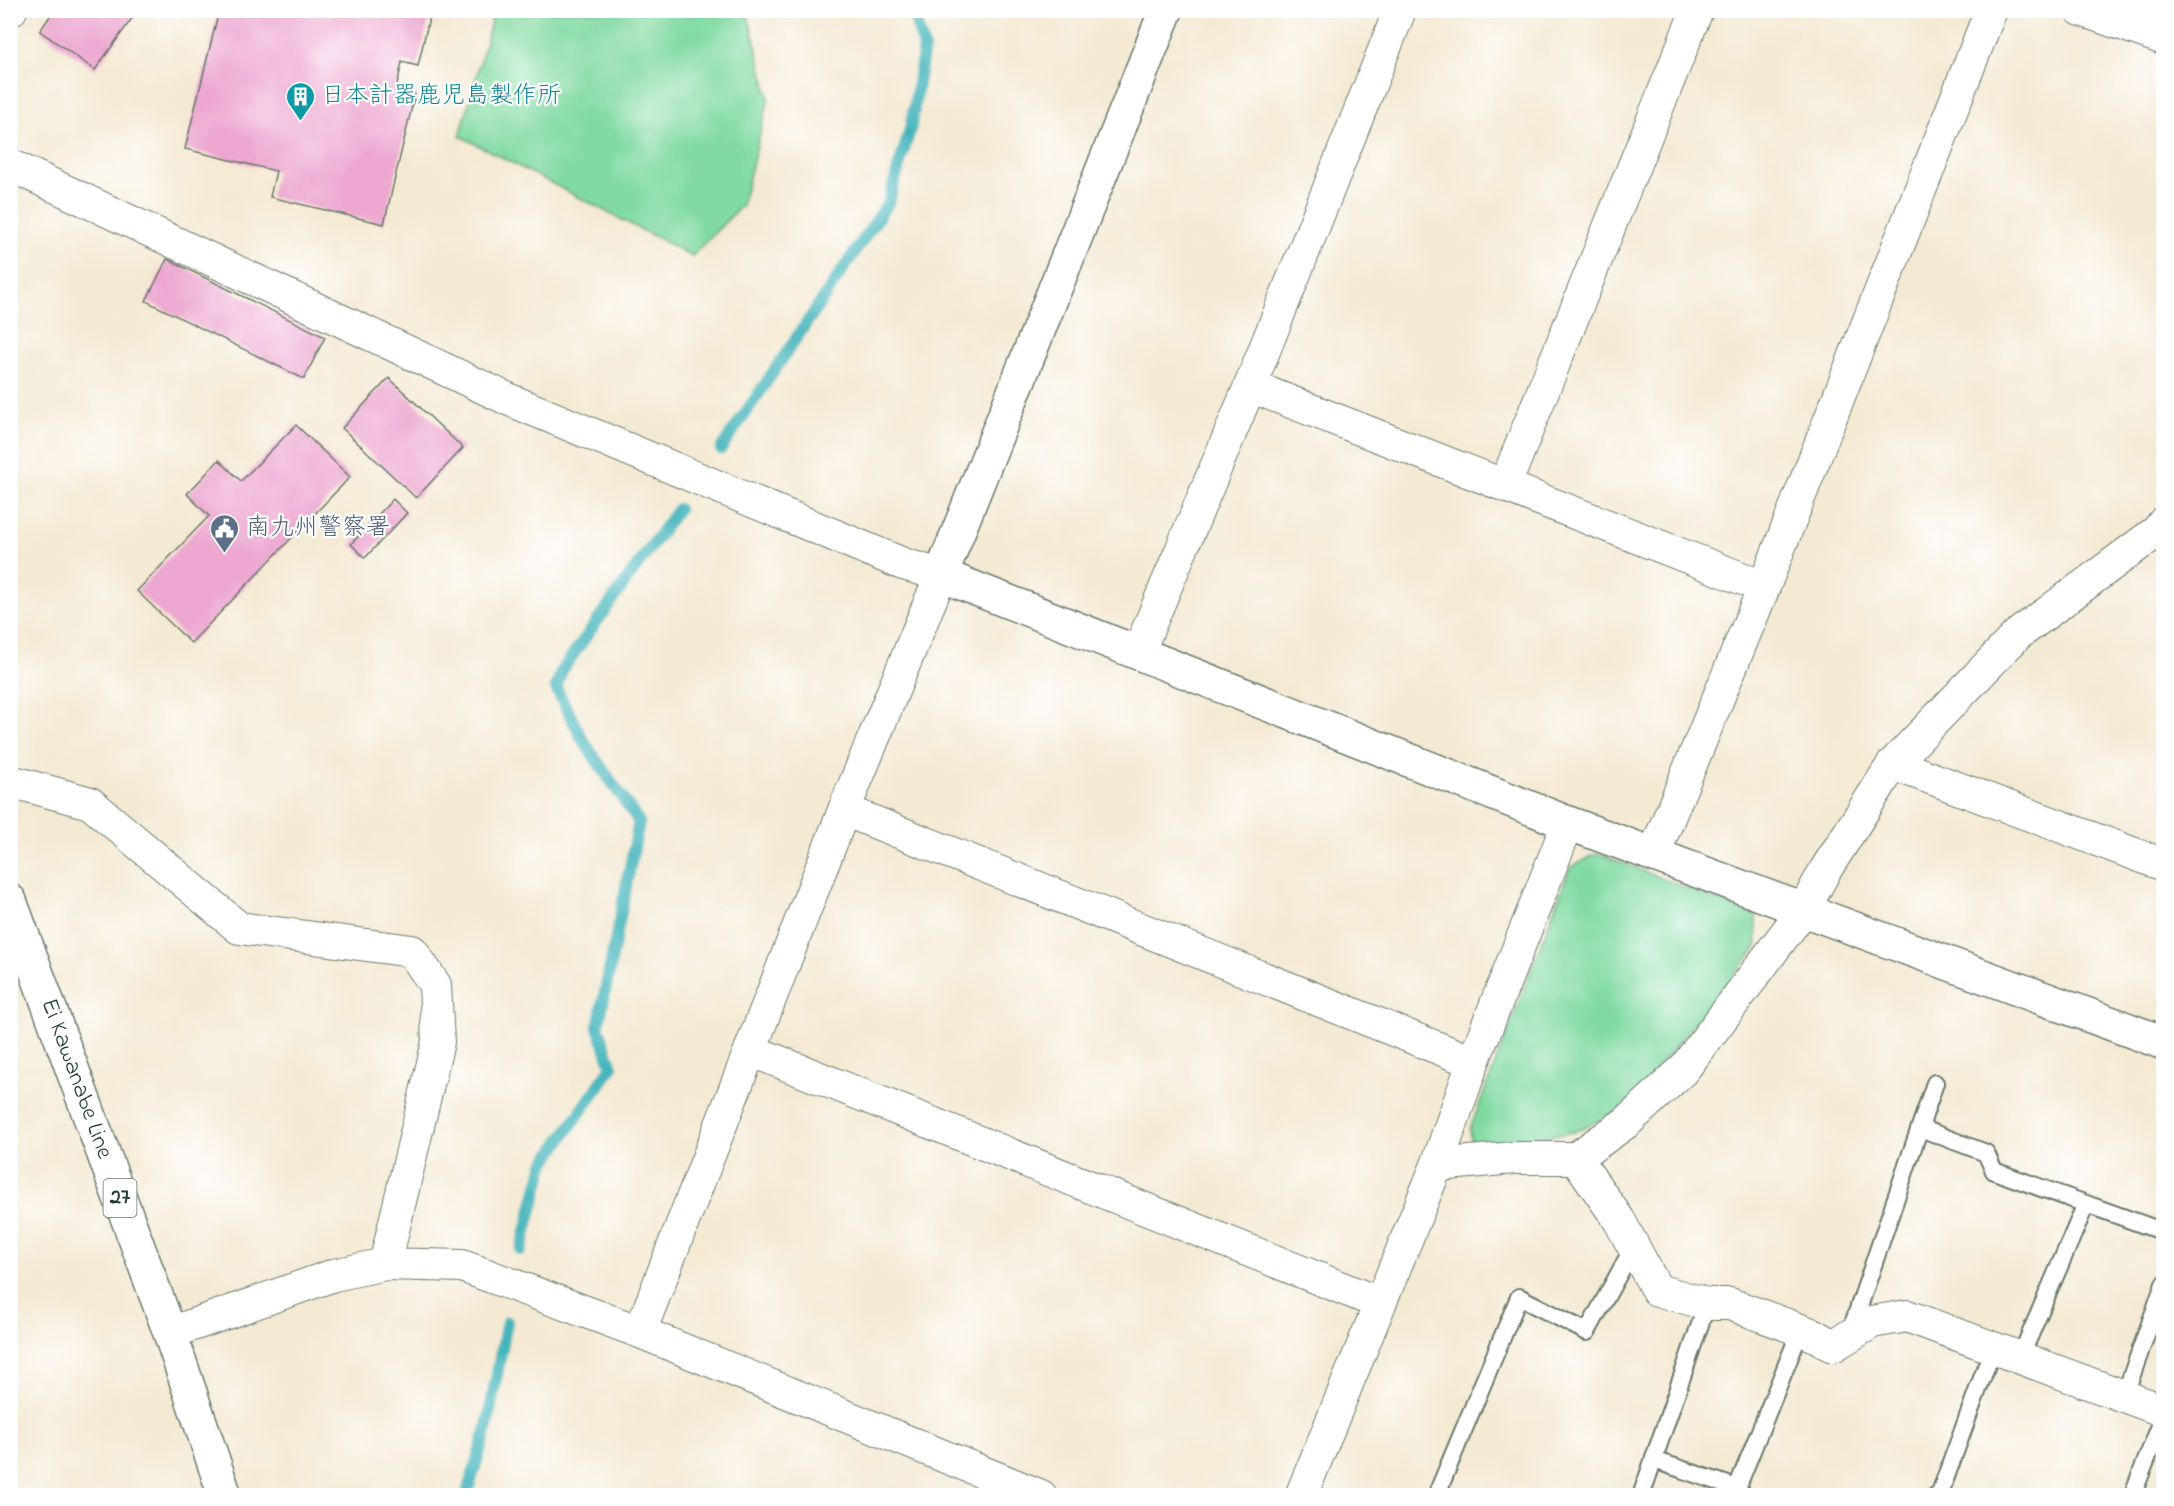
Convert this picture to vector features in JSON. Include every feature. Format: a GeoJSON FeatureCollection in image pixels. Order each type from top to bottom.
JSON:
{"type":"FeatureCollection","features":[{"type":"Feature","properties":{"kind":"street"},"geometry":{"type":"LineString","coordinates":[[640,1332],[844,810],[941,575],[1166,10]]}},
{"type":"Feature","properties":{"kind":"street"},"geometry":{"type":"LineString","coordinates":[[1138,653],[1250,386],[1400,10]]}},
{"type":"Feature","properties":{"kind":"street"},"geometry":{"type":"LineString","coordinates":[[1505,485],[1697,10]]}},
{"type":"Feature","properties":{"kind":"street"},"geometry":{"type":"LineString","coordinates":[[1654,854],[1764,587],[1991,10]]}},
{"type":"Feature","properties":{"kind":"street"},"geometry":{"type":"LineString","coordinates":[[2081,10],[2163,39]]}},
{"type":"Feature","properties":{"kind":"street"},"geometry":{"type":"LineString","coordinates":[[10,165],[510,400],[903,564],[941,575],[1568,823],[2163,1043]]}},
{"type":"Feature","properties":{"kind":"street"},"geometry":{"type":"LineString","coordinates":[[1250,386],[1764,587]]}},
{"type":"Feature","properties":{"kind":"street"},"geometry":{"type":"LineString","coordinates":[[1437,1165],[1514,1158],[1576,1158],[1627,1122],[1683,1070],[1804,909],[1826,868],[1893,764],[2017,635],[2157,531],[2163,522]]}},
{"type":"Feature","properties":{"kind":"street"},"geometry":{"type":"LineString","coordinates":[[1893,764],[2163,865]]}},
{"type":"Feature","properties":{"kind":"street"},"geometry":{"type":"LineString","coordinates":[[10,781],[90,803],[239,928],[412,951],[435,985],[438,1042],[385,1264]]}},
{"type":"Feature","properties":{"kind":"street"},"geometry":{"type":"LineString","coordinates":[[844,810],[1473,1062]]}},
{"type":"Feature","properties":{"kind":"street"},"geometry":{"type":"LineString","coordinates":[[1301,1496],[1437,1165],[1473,1062],[1568,823]]}},
{"type":"Feature","properties":{"kind":"street","name":"Ei Kawanabe Line"},"geometry":{"type":"LineString","coordinates":[[10,901],[170,1333],[225,1496]]}},
{"type":"Feature","properties":{"kind":"street"},"geometry":{"type":"LineString","coordinates":[[750,1050],[1379,1303]]}},
{"type":"Feature","properties":{"kind":"street"},"geometry":{"type":"LineString","coordinates":[[1576,1158],[1620,1220],[1657,1290],[1707,1304],[1730,1304],[1801,1329],[1833,1346],[1872,1322],[1907,1316],[2163,1412]]}},
{"type":"Feature","properties":{"kind":"street"},"geometry":{"type":"LineString","coordinates":[[170,1333],[334,1275],[385,1264],[462,1266],[640,1332],[1041,1496]]}},
{"type":"Feature","properties":{"kind":"lane"},"geometry":{"type":"LineString","coordinates":[[1849,1336],[1935,1083]]}},
{"type":"Feature","properties":{"kind":"lane"},"geometry":{"type":"LineString","coordinates":[[1920,1128],[1986,1153],[1994,1171],[2163,1232]]}},
{"type":"Feature","properties":{"kind":"lane"},"geometry":{"type":"LineString","coordinates":[[1935,1496],[1940,1493],[2006,1353],[2086,1204]]}},
{"type":"Feature","properties":{"kind":"lane"},"geometry":{"type":"LineString","coordinates":[[1436,1496],[1519,1297],[1587,1332],[1634,1246]]}},
{"type":"Feature","properties":{"kind":"lane"},"geometry":{"type":"LineString","coordinates":[[2124,1397],[2163,1284]]}},
{"type":"Feature","properties":{"kind":"lane"},"geometry":{"type":"LineString","coordinates":[[1641,1496],[1707,1304]]}},
{"type":"Feature","properties":{"kind":"lane"},"geometry":{"type":"LineString","coordinates":[[1654,1460],[1740,1492],[1801,1329]]}},
{"type":"Feature","properties":{"kind":"lane"},"geometry":{"type":"LineString","coordinates":[[2132,1496],[2163,1416]]}},
{"type":"Feature","properties":{"kind":"green space"},"geometry":{"type":"Polygon","coordinates":[[[494,11],[747,11],[769,98],[742,205],[692,256],[460,136],[494,11]]]}},
{"type":"Feature","properties":{"kind":"green space"},"geometry":{"type":"Polygon","coordinates":[[[1597,853],[1756,915],[1757,947],[1624,1108],[1574,1132],[1472,1148],[1470,1129],[1570,868],[1597,853]]]}},
{"type":"Feature","properties":{"kind":"building"},"geometry":{"type":"Polygon","coordinates":[[[54,10],[138,10],[95,70],[40,31],[54,10]]]}},
{"type":"Feature","properties":{"kind":"building","name":"日本計器鹿児島製作所"},"geometry":{"type":"Polygon","coordinates":[[[219,10],[431,10],[418,66],[402,62],[396,90],[415,94],[384,224],[270,197],[276,171],[185,149],[219,10]]]}},
{"type":"Feature","properties":{"kind":"building"},"geometry":{"type":"Polygon","coordinates":[[[167,259],[325,337],[304,379],[146,301],[167,259]]]}},
{"type":"Feature","properties":{"kind":"building"},"geometry":{"type":"Polygon","coordinates":[[[389,378],[463,448],[416,498],[342,428],[389,378]]]}},
{"type":"Feature","properties":{"kind":"building","name":"南九州警察署"},"geometry":{"type":"Polygon","coordinates":[[[296,425],[350,477],[191,643],[137,591],[209,516],[187,494],[219,460],[241,481],[296,425]]]}},
{"type":"Feature","properties":{"kind":"building"},"geometry":{"type":"Polygon","coordinates":[[[393,499],[407,513],[365,558],[351,544],[393,499]]]}},
{"type":"Feature","properties":{"kind":"waterway"},"geometry":{"type":"LineString","coordinates":[[721,449],[888,203],[911,126],[924,47],[912,10]]}},
{"type":"Feature","properties":{"kind":"waterway"},"geometry":{"type":"LineString","coordinates":[[521,1250],[544,1164],[612,1067],[598,1027],[639,822],[584,742],[556,688],[562,670],[678,509]]}},
{"type":"Feature","properties":{"kind":"waterway"},"geometry":{"type":"LineString","coordinates":[[466,1496],[486,1431],[507,1322]]}},
{"type":"Feature","properties":{"kind":"place","name":"日本計器鹿児島製作所"},"geometry":{"type":"Point","coordinates":[300,122]}},
{"type":"Feature","properties":{"kind":"place","name":"南九州警察署"},"geometry":{"type":"Point","coordinates":[225,554]}}]}
